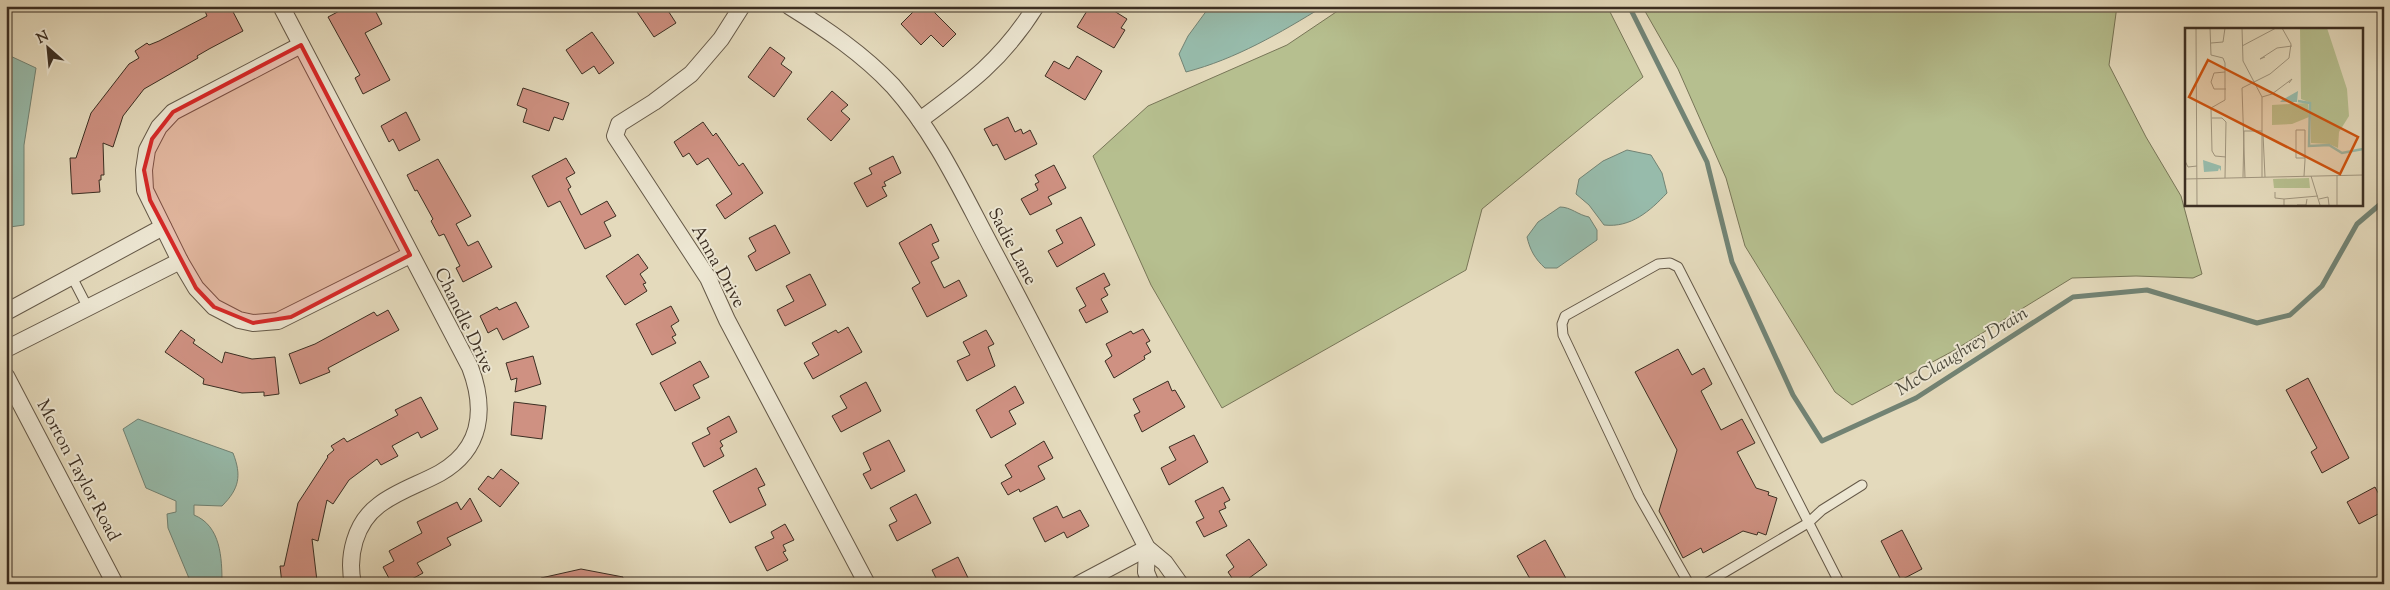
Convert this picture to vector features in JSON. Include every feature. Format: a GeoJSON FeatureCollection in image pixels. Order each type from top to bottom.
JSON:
{"type":"FeatureCollection","features":[{"type":"Feature","properties":{"kind":"street","name":"Chandle Drive"},"geometry":{"type":"LineString","coordinates":[[281,6],[470,368],[478,393],[479,418],[476,433],[461,456],[441,472],[378,505],[360,528],[352,552],[353,584]]}},
{"type":"Feature","properties":{"kind":"street","name":"Anna Drive"},"geometry":{"type":"LineString","coordinates":[[742,6],[721,39],[691,74],[654,102],[619,124],[614,136],[708,278],[727,320],[868,584]]}},
{"type":"Feature","properties":{"kind":"street","name":"Sadie Lane"},"geometry":{"type":"LineString","coordinates":[[789,6],[821,26],[864,59],[893,86],[920,120],[941,152],[1026,311],[1147,548],[1165,562],[1180,584]]}},
{"type":"Feature","properties":{"kind":"street"},"geometry":{"type":"LineString","coordinates":[[920,120],[987,69],[1015,38],[1036,6]]}},
{"type":"Feature","properties":{"kind":"street"},"geometry":{"type":"LineString","coordinates":[[301,45],[173,112],[159,126],[147,150],[144,180],[146,190],[162,227],[196,288],[214,308],[238,320],[266,323],[291,317],[410,255]]}},
{"type":"Feature","properties":{"kind":"street"},"geometry":{"type":"LineString","coordinates":[[6,312],[162,227]]}},
{"type":"Feature","properties":{"kind":"street"},"geometry":{"type":"LineString","coordinates":[[6,349],[87,306],[180,261]]}},
{"type":"Feature","properties":{"kind":"street","name":"Morton Taylor Road"},"geometry":{"type":"LineString","coordinates":[[6,376],[116,584]]}},
{"type":"Feature","properties":{"kind":"street"},"geometry":{"type":"LineString","coordinates":[[1079,584],[1147,548]]}},
{"type":"Feature","properties":{"kind":"street","name":"Sadie Lane"},"geometry":{"type":"LineString","coordinates":[[1147,548],[1146,572],[1151,584]]}},
{"type":"Feature","properties":{"kind":"lane"},"geometry":{"type":"LineString","coordinates":[[1689,584],[1639,496],[1563,335],[1562,324],[1565,316],[1658,264],[1670,263],[1678,267],[1840,584]]}},
{"type":"Feature","properties":{"kind":"lane"},"geometry":{"type":"LineString","coordinates":[[72,277],[87,306]]}},
{"type":"Feature","properties":{"kind":"lane"},"geometry":{"type":"LineString","coordinates":[[1705,584],[1808,523],[1822,510],[1862,485]]}},
{"type":"Feature","properties":{"kind":"highlighted area"},"geometry":{"type":"Polygon","coordinates":[[[301,45],[410,255],[291,317],[253,323],[214,307],[196,288],[150,200],[144,170],[152,139],[173,112],[301,45]]]}},
{"type":"Feature","properties":{"kind":"shaded area"},"geometry":{"type":"Polygon","coordinates":[[[1210,6],[1324,6],[1240,53],[1186,72],[1179,54],[1188,36],[1210,6]]]}},
{"type":"Feature","properties":{"kind":"shaded area"},"geometry":{"type":"Polygon","coordinates":[[[1345,6],[1607,6],[1643,77],[1482,209],[1466,270],[1222,408],[1151,285],[1093,156],[1148,106],[1287,45],[1345,6]]]}},
{"type":"Feature","properties":{"kind":"shaded area"},"geometry":{"type":"Polygon","coordinates":[[[1642,6],[2117,6],[2109,65],[2146,137],[2181,196],[2202,274],[2193,278],[2136,276],[2072,278],[1953,351],[1852,405],[1835,392],[1745,246],[1726,178],[1678,69],[1642,6]]]}},
{"type":"Feature","properties":{"kind":"shaded area"},"geometry":{"type":"Polygon","coordinates":[[[6,54],[36,68],[24,145],[24,225],[10,227],[6,223],[6,54]]]}},
{"type":"Feature","properties":{"kind":"shaded area"},"geometry":{"type":"Polygon","coordinates":[[[1627,150],[1651,155],[1662,173],[1667,193],[1639,217],[1623,224],[1604,225],[1589,205],[1576,194],[1579,179],[1603,161],[1627,150]]]}},
{"type":"Feature","properties":{"kind":"shaded area"},"geometry":{"type":"Polygon","coordinates":[[[1560,207],[1568,208],[1589,217],[1597,230],[1597,240],[1557,268],[1545,268],[1533,254],[1527,237],[1538,222],[1560,207]]]}},
{"type":"Feature","properties":{"kind":"shaded area"},"geometry":{"type":"Polygon","coordinates":[[[138,419],[233,453],[238,475],[235,488],[228,500],[222,506],[194,505],[194,515],[203,520],[215,535],[220,554],[222,584],[191,583],[168,528],[167,514],[176,512],[176,501],[146,488],[123,429],[138,419]]]}},
{"type":"Feature","properties":{"kind":"building"},"geometry":{"type":"Polygon","coordinates":[[[203,6],[230,6],[243,31],[197,56],[198,58],[144,89],[123,116],[113,147],[103,143],[104,175],[101,175],[101,180],[99,180],[100,192],[72,194],[70,158],[76,158],[91,113],[129,64],[139,58],[135,51],[147,43],[149,45],[159,41],[207,16],[203,6]]]}},
{"type":"Feature","properties":{"kind":"building"},"geometry":{"type":"Polygon","coordinates":[[[349,6],[373,6],[382,24],[365,33],[390,80],[363,94],[355,78],[360,75],[328,17],[349,6]]]}},
{"type":"Feature","properties":{"kind":"building"},"geometry":{"type":"Polygon","coordinates":[[[633,6],[665,6],[676,23],[654,37],[633,6]]]}},
{"type":"Feature","properties":{"kind":"building"},"geometry":{"type":"Polygon","coordinates":[[[919,6],[928,6],[956,34],[943,47],[931,35],[921,45],[901,24],[919,6]]]}},
{"type":"Feature","properties":{"kind":"building"},"geometry":{"type":"Polygon","coordinates":[[[1090,6],[1106,6],[1127,19],[1121,28],[1125,30],[1114,48],[1077,27],[1090,6]]]}},
{"type":"Feature","properties":{"kind":"building"},"geometry":{"type":"Polygon","coordinates":[[[592,32],[614,63],[599,74],[594,66],[582,74],[566,50],[592,32]]]}},
{"type":"Feature","properties":{"kind":"building"},"geometry":{"type":"Polygon","coordinates":[[[770,47],[785,58],[781,64],[792,72],[774,97],[748,77],[770,47]]]}},
{"type":"Feature","properties":{"kind":"building"},"geometry":{"type":"Polygon","coordinates":[[[1077,56],[1102,71],[1085,100],[1045,76],[1054,61],[1069,69],[1077,56]]]}},
{"type":"Feature","properties":{"kind":"building"},"geometry":{"type":"Polygon","coordinates":[[[523,88],[569,103],[563,120],[554,117],[549,131],[523,122],[527,109],[517,105],[523,88]]]}},
{"type":"Feature","properties":{"kind":"building"},"geometry":{"type":"Polygon","coordinates":[[[832,91],[848,105],[841,111],[850,119],[831,141],[807,119],[832,91]]]}},
{"type":"Feature","properties":{"kind":"building"},"geometry":{"type":"Polygon","coordinates":[[[406,112],[420,140],[399,151],[393,139],[389,142],[381,126],[406,112]]]}},
{"type":"Feature","properties":{"kind":"building"},"geometry":{"type":"Polygon","coordinates":[[[1008,117],[1015,132],[1021,129],[1023,134],[1030,130],[1037,144],[1005,160],[997,144],[993,146],[984,129],[1008,117]]]}},
{"type":"Feature","properties":{"kind":"building"},"geometry":{"type":"Polygon","coordinates":[[[703,122],[713,136],[716,133],[739,166],[743,163],[763,193],[725,219],[716,205],[732,194],[708,158],[697,165],[689,153],[683,157],[674,142],[703,122]]]}},
{"type":"Feature","properties":{"kind":"building"},"geometry":{"type":"Polygon","coordinates":[[[893,156],[901,173],[884,182],[886,186],[882,187],[887,196],[867,207],[854,183],[872,174],[869,168],[893,156]]]}},
{"type":"Feature","properties":{"kind":"building"},"geometry":{"type":"Polygon","coordinates":[[[566,158],[575,173],[566,178],[571,187],[568,189],[581,215],[607,201],[616,216],[604,222],[611,236],[585,249],[560,201],[548,207],[532,176],[566,158]]]}},
{"type":"Feature","properties":{"kind":"building"},"geometry":{"type":"Polygon","coordinates":[[[438,159],[471,216],[456,224],[468,246],[478,241],[492,267],[463,282],[456,268],[460,266],[444,234],[439,236],[431,221],[433,219],[407,175],[438,159]]]}},
{"type":"Feature","properties":{"kind":"building"},"geometry":{"type":"Polygon","coordinates":[[[1054,165],[1066,188],[1048,197],[1052,204],[1030,215],[1021,199],[1038,190],[1035,184],[1039,182],[1035,175],[1054,165]]]}},
{"type":"Feature","properties":{"kind":"building"},"geometry":{"type":"Polygon","coordinates":[[[1081,217],[1095,245],[1057,267],[1048,251],[1063,243],[1056,230],[1081,217]]]}},
{"type":"Feature","properties":{"kind":"building"},"geometry":{"type":"Polygon","coordinates":[[[931,224],[939,241],[932,244],[939,258],[931,262],[944,288],[959,280],[967,296],[927,317],[912,288],[920,283],[899,243],[931,224]]]}},
{"type":"Feature","properties":{"kind":"building"},"geometry":{"type":"Polygon","coordinates":[[[775,225],[790,253],[756,271],[748,256],[756,251],[749,238],[775,225]]]}},
{"type":"Feature","properties":{"kind":"building"},"geometry":{"type":"Polygon","coordinates":[[[638,254],[648,268],[640,274],[646,283],[643,284],[647,291],[625,305],[606,276],[638,254]]]}},
{"type":"Feature","properties":{"kind":"building"},"geometry":{"type":"Polygon","coordinates":[[[1104,273],[1110,285],[1104,288],[1108,295],[1101,299],[1108,312],[1086,323],[1079,310],[1086,306],[1076,288],[1104,273]]]}},
{"type":"Feature","properties":{"kind":"building"},"geometry":{"type":"Polygon","coordinates":[[[810,274],[826,305],[785,326],[777,310],[794,301],[786,286],[810,274]]]}},
{"type":"Feature","properties":{"kind":"building"},"geometry":{"type":"Polygon","coordinates":[[[516,302],[529,327],[503,340],[497,328],[488,333],[480,316],[497,307],[499,310],[516,302]]]}},
{"type":"Feature","properties":{"kind":"building"},"geometry":{"type":"Polygon","coordinates":[[[671,306],[679,321],[671,326],[676,335],[672,337],[676,343],[652,355],[636,324],[671,306]]]}},
{"type":"Feature","properties":{"kind":"building"},"geometry":{"type":"Polygon","coordinates":[[[388,310],[399,330],[328,368],[330,372],[300,384],[289,354],[315,344],[374,312],[377,316],[388,310]]]}},
{"type":"Feature","properties":{"kind":"building"},"geometry":{"type":"Polygon","coordinates":[[[848,327],[862,352],[813,379],[804,363],[819,355],[812,343],[836,330],[838,333],[848,327]]]}},
{"type":"Feature","properties":{"kind":"building"},"geometry":{"type":"Polygon","coordinates":[[[1143,329],[1150,341],[1146,343],[1151,352],[1144,356],[1145,359],[1114,378],[1105,361],[1112,356],[1106,344],[1131,331],[1133,334],[1143,329]]]}},
{"type":"Feature","properties":{"kind":"building"},"geometry":{"type":"Polygon","coordinates":[[[181,330],[195,340],[193,343],[222,363],[225,352],[252,359],[275,357],[279,394],[264,396],[264,392],[242,393],[203,384],[204,379],[165,352],[181,330]]]}},
{"type":"Feature","properties":{"kind":"building"},"geometry":{"type":"Polygon","coordinates":[[[986,330],[994,344],[988,347],[995,366],[967,381],[957,361],[970,355],[963,342],[986,330]]]}},
{"type":"Feature","properties":{"kind":"building"},"geometry":{"type":"Polygon","coordinates":[[[1678,349],[1692,375],[1704,368],[1712,384],[1701,391],[1721,430],[1742,419],[1755,443],[1737,452],[1756,488],[1769,492],[1768,495],[1777,498],[1766,535],[1758,532],[1757,535],[1743,531],[1703,553],[1701,548],[1683,558],[1659,511],[1677,450],[1635,372],[1678,349]]]}},
{"type":"Feature","properties":{"kind":"building"},"geometry":{"type":"Polygon","coordinates":[[[533,356],[541,384],[515,392],[517,378],[511,380],[506,363],[533,356]]]}},
{"type":"Feature","properties":{"kind":"building"},"geometry":{"type":"Polygon","coordinates":[[[700,361],[709,377],[693,385],[700,398],[675,411],[660,383],[700,361]]]}},
{"type":"Feature","properties":{"kind":"building"},"geometry":{"type":"Polygon","coordinates":[[[2308,378],[2349,458],[2322,473],[2311,452],[2317,448],[2286,390],[2308,378]]]}},
{"type":"Feature","properties":{"kind":"building"},"geometry":{"type":"Polygon","coordinates":[[[1168,381],[1172,391],[1175,390],[1185,407],[1142,432],[1134,415],[1140,412],[1133,399],[1168,381]]]}},
{"type":"Feature","properties":{"kind":"building"},"geometry":{"type":"Polygon","coordinates":[[[866,382],[881,411],[841,432],[832,416],[847,408],[840,396],[866,382]]]}},
{"type":"Feature","properties":{"kind":"building"},"geometry":{"type":"Polygon","coordinates":[[[1015,386],[1024,403],[1009,411],[1016,424],[991,438],[976,410],[1015,386]]]}},
{"type":"Feature","properties":{"kind":"building"},"geometry":{"type":"Polygon","coordinates":[[[421,397],[438,429],[421,438],[418,432],[392,446],[398,456],[381,465],[377,459],[349,480],[333,504],[327,500],[318,541],[312,539],[317,581],[315,581],[315,584],[282,584],[280,566],[284,566],[298,503],[327,456],[334,450],[331,446],[344,438],[347,442],[398,415],[395,410],[421,397]]]}},
{"type":"Feature","properties":{"kind":"building"},"geometry":{"type":"Polygon","coordinates":[[[514,402],[546,406],[542,439],[511,435],[514,402]]]}},
{"type":"Feature","properties":{"kind":"building"},"geometry":{"type":"Polygon","coordinates":[[[729,416],[737,432],[720,441],[723,446],[720,448],[724,456],[704,467],[692,443],[710,434],[707,428],[729,416]]]}},
{"type":"Feature","properties":{"kind":"building"},"geometry":{"type":"Polygon","coordinates":[[[1194,435],[1208,462],[1169,485],[1161,468],[1176,460],[1169,447],[1194,435]]]}},
{"type":"Feature","properties":{"kind":"building"},"geometry":{"type":"Polygon","coordinates":[[[889,440],[905,471],[871,489],[863,474],[871,470],[863,453],[889,440]]]}},
{"type":"Feature","properties":{"kind":"building"},"geometry":{"type":"Polygon","coordinates":[[[1044,441],[1053,458],[1038,466],[1045,479],[1020,492],[1019,489],[1008,495],[1001,483],[1012,477],[1005,465],[1044,441]]]}},
{"type":"Feature","properties":{"kind":"building"},"geometry":{"type":"Polygon","coordinates":[[[756,468],[765,485],[758,488],[766,505],[730,523],[713,491],[756,468]]]}},
{"type":"Feature","properties":{"kind":"building"},"geometry":{"type":"Polygon","coordinates":[[[501,469],[519,483],[500,507],[478,489],[488,476],[493,479],[501,469]]]}},
{"type":"Feature","properties":{"kind":"building"},"geometry":{"type":"Polygon","coordinates":[[[1223,487],[1230,500],[1224,503],[1226,508],[1219,511],[1227,526],[1204,537],[1196,522],[1204,518],[1195,501],[1223,487]]]}},
{"type":"Feature","properties":{"kind":"building"},"geometry":{"type":"Polygon","coordinates":[[[2375,487],[2384,504],[2384,511],[2359,524],[2347,502],[2375,487]]]}},
{"type":"Feature","properties":{"kind":"building"},"geometry":{"type":"Polygon","coordinates":[[[916,494],[931,523],[897,541],[889,525],[897,521],[890,508],[916,494]]]}},
{"type":"Feature","properties":{"kind":"building"},"geometry":{"type":"Polygon","coordinates":[[[470,498],[482,521],[447,538],[451,545],[417,563],[423,573],[403,584],[392,584],[383,567],[394,561],[389,551],[422,533],[417,522],[457,502],[461,510],[470,498]]]}},
{"type":"Feature","properties":{"kind":"building"},"geometry":{"type":"Polygon","coordinates":[[[1057,506],[1063,518],[1080,510],[1089,526],[1067,538],[1064,532],[1045,542],[1033,518],[1057,506]]]}},
{"type":"Feature","properties":{"kind":"building"},"geometry":{"type":"Polygon","coordinates":[[[785,524],[794,540],[783,545],[786,551],[783,552],[788,560],[767,571],[755,547],[774,538],[771,532],[785,524]]]}},
{"type":"Feature","properties":{"kind":"building"},"geometry":{"type":"Polygon","coordinates":[[[1902,530],[1922,569],[1901,580],[1881,541],[1902,530]]]}},
{"type":"Feature","properties":{"kind":"building"},"geometry":{"type":"Polygon","coordinates":[[[1249,539],[1267,565],[1241,584],[1236,584],[1228,572],[1234,567],[1226,555],[1249,539]]]}},
{"type":"Feature","properties":{"kind":"building"},"geometry":{"type":"Polygon","coordinates":[[[1545,540],[1569,584],[1533,584],[1517,556],[1545,540]]]}},
{"type":"Feature","properties":{"kind":"building"},"geometry":{"type":"Polygon","coordinates":[[[958,557],[971,584],[939,584],[932,570],[958,557]]]}},
{"type":"Feature","properties":{"kind":"building"},"geometry":{"type":"Polygon","coordinates":[[[581,569],[623,577],[622,584],[541,584],[541,578],[581,569]]]}},
{"type":"Feature","properties":{"kind":"waterway","name":"McClaughrey Drain"},"geometry":{"type":"LineString","coordinates":[[1629,6],[1707,162],[1732,262],[1793,395],[1822,441],[1916,398],[2073,297],[2147,290],[2257,323],[2290,315],[2322,286],[2357,224],[2384,201]]}}]}
